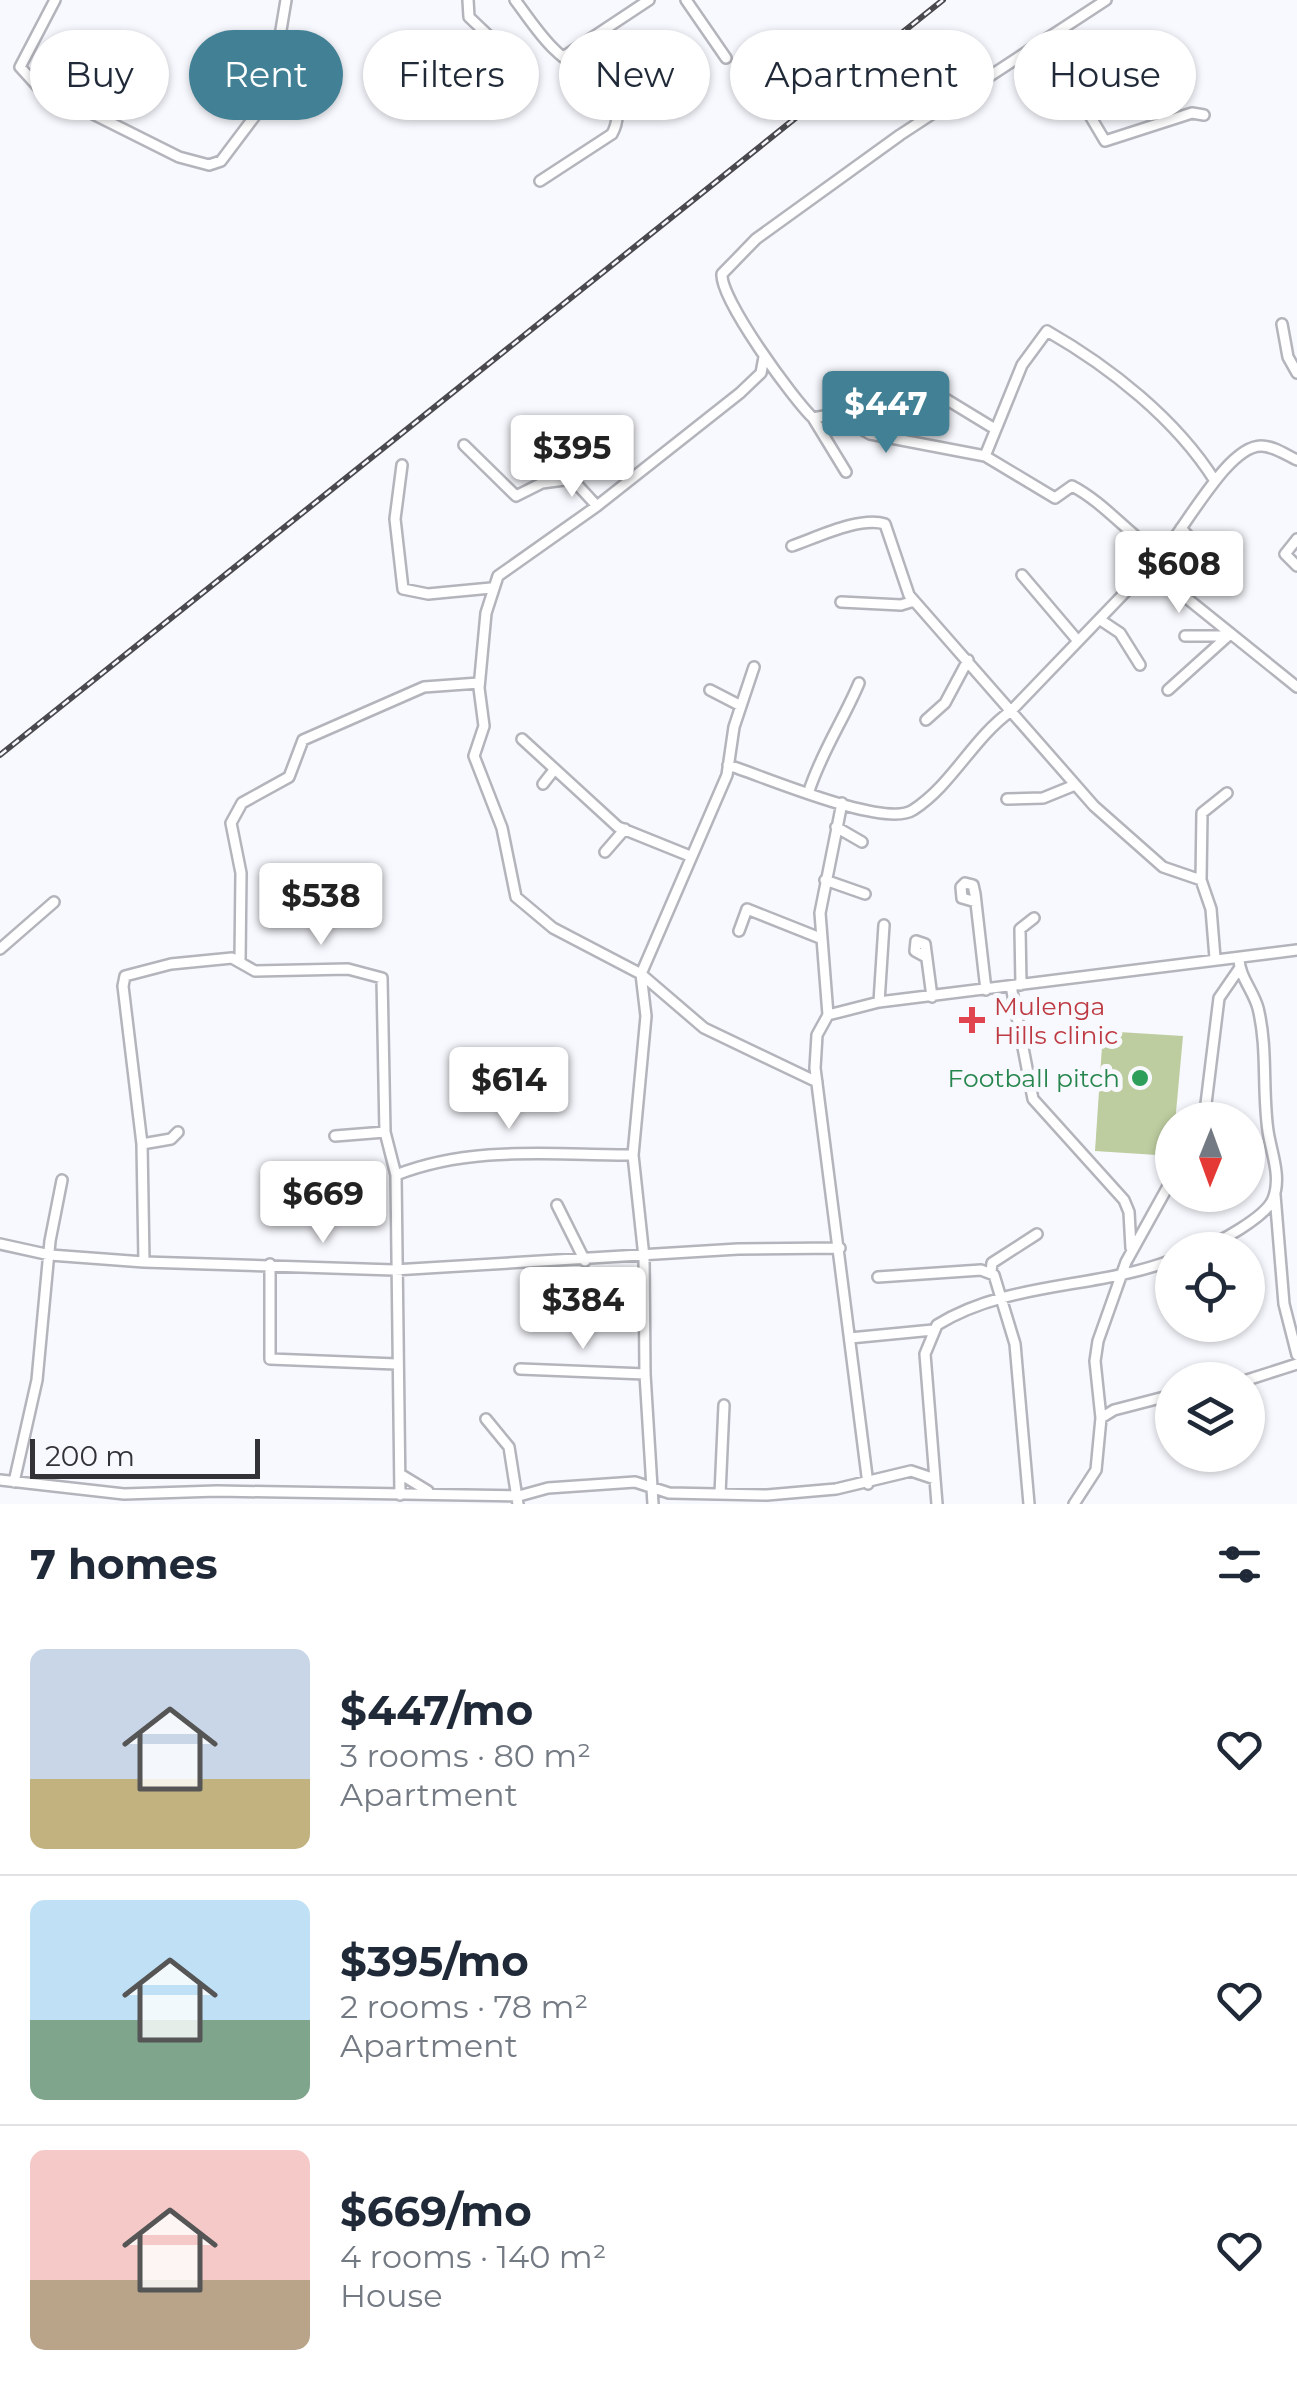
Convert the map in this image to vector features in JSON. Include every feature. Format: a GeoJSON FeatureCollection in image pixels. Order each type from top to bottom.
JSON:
{"type":"FeatureCollection","features":[{"type":"Feature","properties":{"kind":"street"},"geometry":{"type":"LineString","coordinates":[[56,0],[20,67],[36,89],[49,99],[91,113],[178,156],[210,165],[221,161],[270,96],[286,0]]}},
{"type":"Feature","properties":{"kind":"street"},"geometry":{"type":"LineString","coordinates":[[468,0],[469,16],[482,30]]}},
{"type":"Feature","properties":{"kind":"street"},"geometry":{"type":"LineString","coordinates":[[514,0],[559,52]]}},
{"type":"Feature","properties":{"kind":"street"},"geometry":{"type":"LineString","coordinates":[[604,30],[649,0]]}},
{"type":"Feature","properties":{"kind":"street"},"geometry":{"type":"LineString","coordinates":[[686,0],[726,58]]}},
{"type":"Feature","properties":{"kind":"street"},"geometry":{"type":"LineString","coordinates":[[1060,30],[1106,0]]}},
{"type":"Feature","properties":{"kind":"street"},"geometry":{"type":"LineString","coordinates":[[846,472],[813,418],[764,357],[724,288],[722,274],[733,260],[900,135],[1014,60]]}},
{"type":"Feature","properties":{"kind":"street"},"geometry":{"type":"LineString","coordinates":[[1196,114],[1204,115]]}},
{"type":"Feature","properties":{"kind":"street"},"geometry":{"type":"LineString","coordinates":[[540,181],[612,134],[617,120]]}},
{"type":"Feature","properties":{"kind":"street"},"geometry":{"type":"LineString","coordinates":[[1093,120],[1105,140],[1169,120]]}},
{"type":"Feature","properties":{"kind":"street"},"geometry":{"type":"LineString","coordinates":[[1282,324],[1288,357],[1297,372]]}},
{"type":"Feature","properties":{"kind":"street"},"geometry":{"type":"LineString","coordinates":[[986,456],[1029,352],[1047,332],[1160,414],[1215,482]]}},
{"type":"Feature","properties":{"kind":"street"},"geometry":{"type":"LineString","coordinates":[[764,357],[756,379],[597,506],[498,576],[491,588],[479,683],[484,726],[474,756],[502,828],[516,898],[553,928],[641,974],[704,1028],[817,1082]]}},
{"type":"Feature","properties":{"kind":"street"},"geometry":{"type":"LineString","coordinates":[[926,387],[995,428]]}},
{"type":"Feature","properties":{"kind":"street"},"geometry":{"type":"LineString","coordinates":[[813,418],[835,414],[870,434],[986,456],[1055,498],[1072,486],[1161,556]]}},
{"type":"Feature","properties":{"kind":"street"},"geometry":{"type":"LineString","coordinates":[[464,446],[516,496],[542,482],[572,479]]}},
{"type":"Feature","properties":{"kind":"street"},"geometry":{"type":"LineString","coordinates":[[728,765],[883,816],[914,810],[987,728],[1011,711],[1137,580],[1152,570],[1215,482],[1254,446],[1271,447],[1297,460]]}},
{"type":"Feature","properties":{"kind":"street"},"geometry":{"type":"LineString","coordinates":[[560,456],[572,479],[597,506]]}},
{"type":"Feature","properties":{"kind":"street"},"geometry":{"type":"LineString","coordinates":[[402,465],[395,520],[403,589],[428,594],[491,588]]}},
{"type":"Feature","properties":{"kind":"street"},"geometry":{"type":"LineString","coordinates":[[792,546],[878,521],[885,524],[896,566],[914,601],[1075,785],[1163,868],[1200,880]]}},
{"type":"Feature","properties":{"kind":"street"},"geometry":{"type":"LineString","coordinates":[[1181,528],[1208,558]]}},
{"type":"Feature","properties":{"kind":"street"},"geometry":{"type":"LineString","coordinates":[[1297,539],[1284,554],[1297,566]]}},
{"type":"Feature","properties":{"kind":"street"},"geometry":{"type":"LineString","coordinates":[[1152,570],[1228,636],[1297,687]]}},
{"type":"Feature","properties":{"kind":"street"},"geometry":{"type":"LineString","coordinates":[[1022,576],[1078,641]]}},
{"type":"Feature","properties":{"kind":"street"},"geometry":{"type":"LineString","coordinates":[[841,602],[901,605],[914,601]]}},
{"type":"Feature","properties":{"kind":"street"},"geometry":{"type":"LineString","coordinates":[[1102,620],[1120,633],[1140,665]]}},
{"type":"Feature","properties":{"kind":"street"},"geometry":{"type":"LineString","coordinates":[[1186,636],[1228,636]]}},
{"type":"Feature","properties":{"kind":"street"},"geometry":{"type":"LineString","coordinates":[[1168,690],[1228,636]]}},
{"type":"Feature","properties":{"kind":"street"},"geometry":{"type":"LineString","coordinates":[[926,720],[945,703],[968,660]]}},
{"type":"Feature","properties":{"kind":"street"},"geometry":{"type":"LineString","coordinates":[[653,1504],[644,1374],[644,1257],[633,1156],[646,1016],[641,974],[728,765],[754,667]]}},
{"type":"Feature","properties":{"kind":"street"},"geometry":{"type":"LineString","coordinates":[[240,961],[240,873],[232,823],[242,804],[288,777],[303,740],[424,687],[479,683]]}},
{"type":"Feature","properties":{"kind":"street"},"geometry":{"type":"LineString","coordinates":[[808,790],[817,764],[855,700],[860,683]]}},
{"type":"Feature","properties":{"kind":"street"},"geometry":{"type":"LineString","coordinates":[[710,690],[742,706]]}},
{"type":"Feature","properties":{"kind":"street"},"geometry":{"type":"LineString","coordinates":[[522,740],[625,829],[690,856]]}},
{"type":"Feature","properties":{"kind":"street"},"geometry":{"type":"LineString","coordinates":[[544,784],[554,770]]}},
{"type":"Feature","properties":{"kind":"street"},"geometry":{"type":"LineString","coordinates":[[1006,799],[1043,798],[1075,785]]}},
{"type":"Feature","properties":{"kind":"street"},"geometry":{"type":"LineString","coordinates":[[1215,958],[1211,910],[1200,880],[1202,812],[1227,793]]}},
{"type":"Feature","properties":{"kind":"street"},"geometry":{"type":"LineString","coordinates":[[842,802],[825,880],[820,938],[828,1016],[816,1035],[817,1082],[840,1248],[843,1319],[850,1338],[868,1484]]}},
{"type":"Feature","properties":{"kind":"street"},"geometry":{"type":"LineString","coordinates":[[836,827],[862,842]]}},
{"type":"Feature","properties":{"kind":"street"},"geometry":{"type":"LineString","coordinates":[[605,852],[625,829]]}},
{"type":"Feature","properties":{"kind":"street"},"geometry":{"type":"LineString","coordinates":[[825,880],[865,894]]}},
{"type":"Feature","properties":{"kind":"street"},"geometry":{"type":"LineString","coordinates":[[0,949],[54,902]]}},
{"type":"Feature","properties":{"kind":"street"},"geometry":{"type":"LineString","coordinates":[[976,902],[986,990]]}},
{"type":"Feature","properties":{"kind":"street"},"geometry":{"type":"LineString","coordinates":[[739,932],[746,909],[820,938]]}},
{"type":"Feature","properties":{"kind":"street"},"geometry":{"type":"LineString","coordinates":[[1034,918],[1020,929],[1016,986],[1033,1099],[1124,1200],[1130,1212],[1132,1251]]}},
{"type":"Feature","properties":{"kind":"street"},"geometry":{"type":"LineString","coordinates":[[879,1002],[884,924]]}},
{"type":"Feature","properties":{"kind":"street"},"geometry":{"type":"LineString","coordinates":[[828,1016],[879,1002],[1215,958],[1239,964],[1297,950]]}},
{"type":"Feature","properties":{"kind":"street"},"geometry":{"type":"LineString","coordinates":[[926,957],[932,997]]}},
{"type":"Feature","properties":{"kind":"street"},"geometry":{"type":"LineString","coordinates":[[144,1262],[142,1144],[123,980],[129,974],[170,964],[240,961],[254,971],[348,969],[382,978],[385,1132],[396,1174],[394,1270],[400,1495]]}},
{"type":"Feature","properties":{"kind":"street"},"geometry":{"type":"LineString","coordinates":[[1206,1102],[1218,1006],[1223,988],[1239,964]]}},
{"type":"Feature","properties":{"kind":"street"},"geometry":{"type":"LineString","coordinates":[[1239,964],[1254,993],[1266,1050],[1268,1131],[1275,1157],[1284,1304],[1297,1355]]}},
{"type":"Feature","properties":{"kind":"street"},"geometry":{"type":"LineString","coordinates":[[142,1144],[171,1139],[178,1132]]}},
{"type":"Feature","properties":{"kind":"street"},"geometry":{"type":"LineString","coordinates":[[335,1136],[385,1132]]}},
{"type":"Feature","properties":{"kind":"street"},"geometry":{"type":"LineString","coordinates":[[396,1174],[426,1163],[511,1152],[633,1156]]}},
{"type":"Feature","properties":{"kind":"street"},"geometry":{"type":"LineString","coordinates":[[14,1482],[37,1380],[62,1180]]}},
{"type":"Feature","properties":{"kind":"street"},"geometry":{"type":"LineString","coordinates":[[1235,1232],[1266,1209],[1276,1195]]}},
{"type":"Feature","properties":{"kind":"street"},"geometry":{"type":"LineString","coordinates":[[557,1204],[585,1261]]}},
{"type":"Feature","properties":{"kind":"street"},"geometry":{"type":"LineString","coordinates":[[1074,1504],[1096,1470],[1101,1418],[1095,1354],[1132,1251],[1155,1210]]}},
{"type":"Feature","properties":{"kind":"street"},"geometry":{"type":"LineString","coordinates":[[1029,1504],[1019,1376],[1009,1322],[991,1272],[992,1262],[1038,1234]]}},
{"type":"Feature","properties":{"kind":"street"},"geometry":{"type":"LineString","coordinates":[[0,1244],[50,1254],[144,1262],[394,1270],[738,1249],[840,1248]]}},
{"type":"Feature","properties":{"kind":"street"},"geometry":{"type":"LineString","coordinates":[[270,1264],[270,1359],[396,1364]]}},
{"type":"Feature","properties":{"kind":"street"},"geometry":{"type":"LineString","coordinates":[[850,1338],[933,1330],[952,1316],[1002,1300],[1122,1276],[1155,1265]]}},
{"type":"Feature","properties":{"kind":"street"},"geometry":{"type":"LineString","coordinates":[[878,1277],[991,1272]]}},
{"type":"Feature","properties":{"kind":"street"},"geometry":{"type":"LineString","coordinates":[[1009,1322],[1023,1294]]}},
{"type":"Feature","properties":{"kind":"street"},"geometry":{"type":"LineString","coordinates":[[933,1330],[925,1348],[937,1504]]}},
{"type":"Feature","properties":{"kind":"street"},"geometry":{"type":"LineString","coordinates":[[915,1334],[925,1348]]}},
{"type":"Feature","properties":{"kind":"street"},"geometry":{"type":"LineString","coordinates":[[1265,1374],[1297,1364]]}},
{"type":"Feature","properties":{"kind":"street"},"geometry":{"type":"LineString","coordinates":[[520,1369],[644,1374]]}},
{"type":"Feature","properties":{"kind":"street"},"geometry":{"type":"LineString","coordinates":[[1101,1418],[1114,1410],[1155,1399]]}},
{"type":"Feature","properties":{"kind":"street"},"geometry":{"type":"LineString","coordinates":[[720,1494],[724,1406]]}},
{"type":"Feature","properties":{"kind":"street"},"geometry":{"type":"LineString","coordinates":[[486,1419],[509,1447],[519,1500]]}},
{"type":"Feature","properties":{"kind":"street"},"geometry":{"type":"LineString","coordinates":[[0,1480],[90,1492],[187,1498],[436,1494],[519,1500],[548,1488],[634,1482],[669,1493],[766,1495],[868,1484],[917,1471],[931,1455]]}},
{"type":"Feature","properties":{"kind":"street"},"geometry":{"type":"LineString","coordinates":[[917,1471],[935,1479]]}},
{"type":"Feature","properties":{"kind":"street"},"geometry":{"type":"LineString","coordinates":[[400,1474],[436,1494]]}},
{"type":"Feature","properties":{"kind":"green space","name":"Football pitch"},"geometry":{"type":"Polygon","coordinates":[[[1103,1031],[1183,1036],[1177,1102],[1155,1102],[1155,1155],[1095,1151],[1103,1031]]]}},
{"type":"Feature","properties":{"kind":"railway"},"geometry":{"type":"LineString","coordinates":[[0,755],[943,0]]}},
{"type":"Feature","properties":{"kind":"place","name":"Mulenga Hills clinic"},"geometry":{"type":"Point","coordinates":[972,1020]}},
{"type":"Feature","properties":{"kind":"place","name":"Football pitch"},"geometry":{"type":"Point","coordinates":[1140,1078]}}]}
